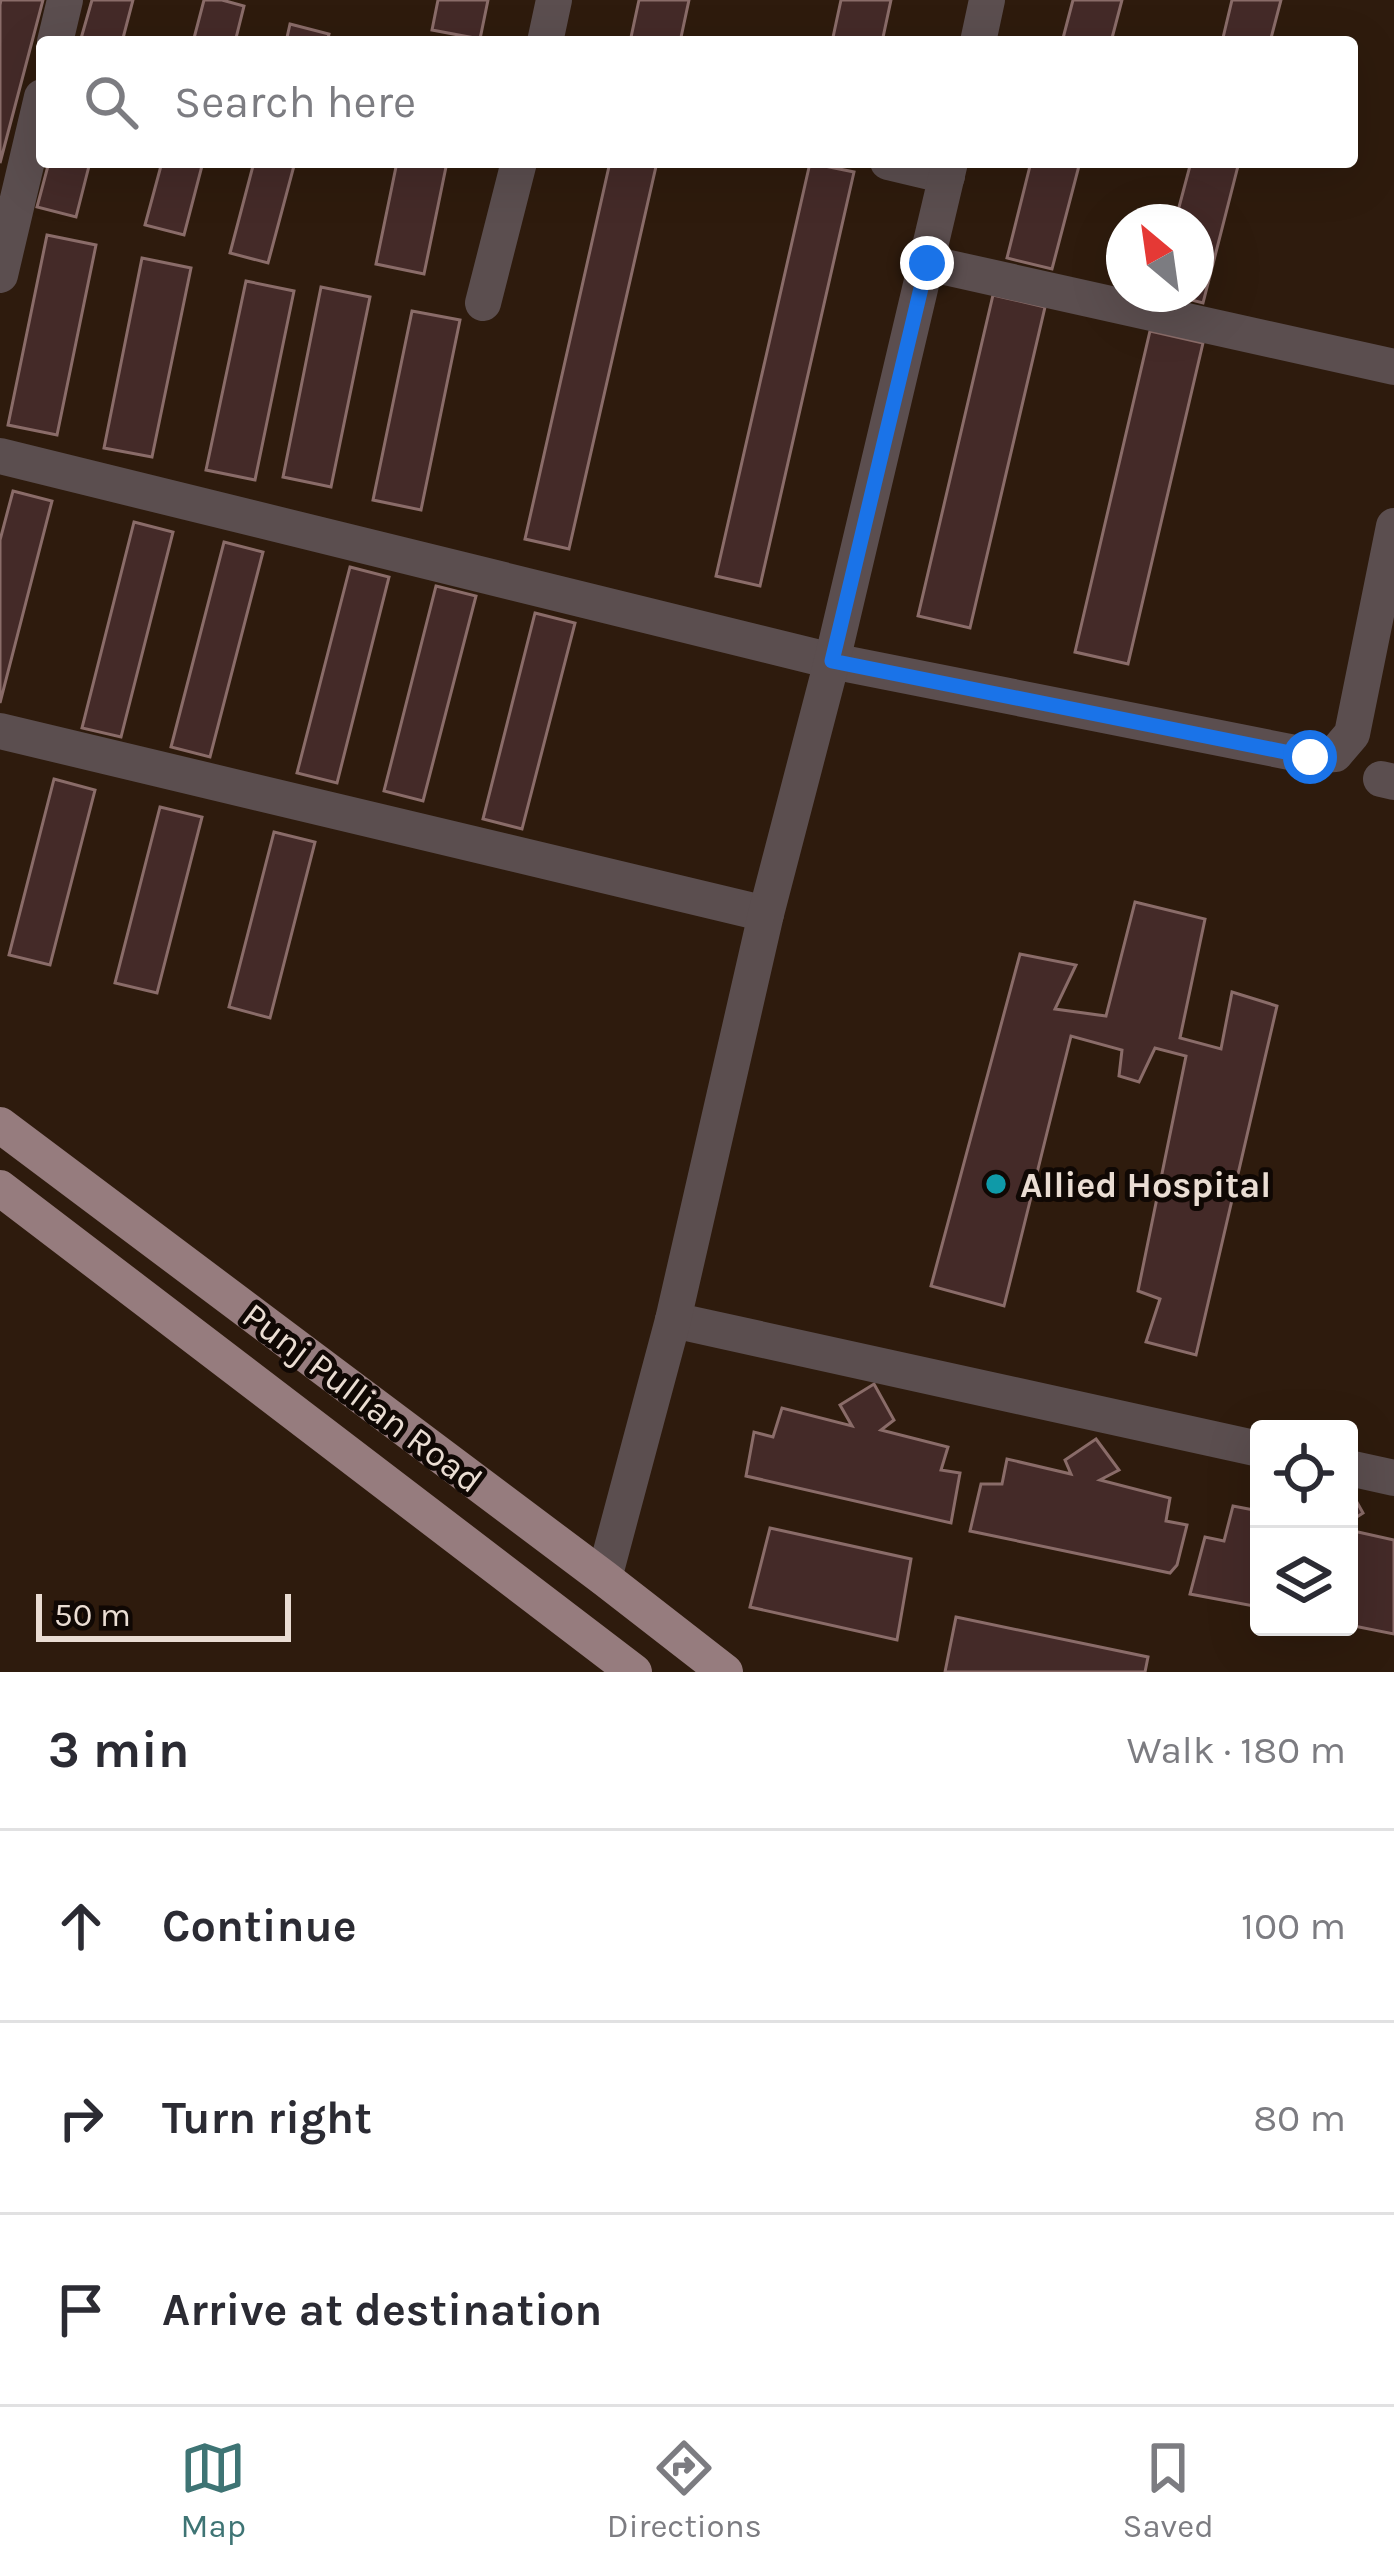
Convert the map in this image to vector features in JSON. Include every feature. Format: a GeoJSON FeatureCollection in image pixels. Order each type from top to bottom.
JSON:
{"type":"FeatureCollection","features":[{"type":"Feature","properties":{"kind":"main road","name":"Punj Pullian Road"},"geometry":{"type":"LineString","coordinates":[[0,1125],[725,1672]]}},
{"type":"Feature","properties":{"kind":"main road","name":"Punj Pullian Road"},"geometry":{"type":"LineString","coordinates":[[0,1188],[634,1672]]}},
{"type":"Feature","properties":{"kind":"street"},"geometry":{"type":"LineString","coordinates":[[56,36],[65,0]]}},
{"type":"Feature","properties":{"kind":"street"},"geometry":{"type":"LineString","coordinates":[[546,36],[554,0]]}},
{"type":"Feature","properties":{"kind":"street"},"geometry":{"type":"LineString","coordinates":[[979,36],[987,0]]}},
{"type":"Feature","properties":{"kind":"street"},"geometry":{"type":"LineString","coordinates":[[0,275],[36,122]]}},
{"type":"Feature","properties":{"kind":"street"},"geometry":{"type":"LineString","coordinates":[[483,303],[517,168]]}},
{"type":"Feature","properties":{"kind":"street"},"geometry":{"type":"LineString","coordinates":[[604,1578],[673,1320],[766,914],[832,661],[948,169]]}},
{"type":"Feature","properties":{"kind":"street"},"geometry":{"type":"LineString","coordinates":[[927,263],[1394,368]]}},
{"type":"Feature","properties":{"kind":"street"},"geometry":{"type":"LineString","coordinates":[[0,456],[832,661],[1310,757],[1335,754],[1352,734],[1394,526]]}},
{"type":"Feature","properties":{"kind":"street"},"geometry":{"type":"LineString","coordinates":[[0,731],[766,914]]}},
{"type":"Feature","properties":{"kind":"street"},"geometry":{"type":"LineString","coordinates":[[673,1320],[1250,1447]]}},
{"type":"Feature","properties":{"kind":"street"},"geometry":{"type":"LineString","coordinates":[[1358,1470],[1394,1478]]}},
{"type":"Feature","properties":{"kind":"building"},"geometry":{"type":"Polygon","coordinates":[[[1,0],[43,0],[0,163],[0,5],[1,0]]]}},
{"type":"Feature","properties":{"kind":"building"},"geometry":{"type":"Polygon","coordinates":[[[92,0],[133,0],[124,36],[82,36],[92,0]]]}},
{"type":"Feature","properties":{"kind":"building"},"geometry":{"type":"Polygon","coordinates":[[[204,0],[244,6],[236,36],[195,36],[204,0]]]}},
{"type":"Feature","properties":{"kind":"building"},"geometry":{"type":"Polygon","coordinates":[[[438,0],[488,0],[481,36],[432,30],[438,0]]]}},
{"type":"Feature","properties":{"kind":"building"},"geometry":{"type":"Polygon","coordinates":[[[639,0],[689,0],[681,36],[631,36],[639,0]]]}},
{"type":"Feature","properties":{"kind":"building"},"geometry":{"type":"Polygon","coordinates":[[[841,0],[891,0],[883,36],[833,36],[841,0]]]}},
{"type":"Feature","properties":{"kind":"building"},"geometry":{"type":"Polygon","coordinates":[[[1073,0],[1122,0],[1113,36],[1064,36],[1073,0]]]}},
{"type":"Feature","properties":{"kind":"building"},"geometry":{"type":"Polygon","coordinates":[[[1232,0],[1281,0],[1272,36],[1223,36],[1232,0]]]}},
{"type":"Feature","properties":{"kind":"building"},"geometry":{"type":"Polygon","coordinates":[[[290,24],[329,34],[328,36],[287,36],[290,24]]]}},
{"type":"Feature","properties":{"kind":"building"},"geometry":{"type":"Polygon","coordinates":[[[47,168],[88,168],[76,217],[37,207],[47,168]]]}},
{"type":"Feature","properties":{"kind":"building"},"geometry":{"type":"Polygon","coordinates":[[[160,168],[201,168],[184,235],[145,225],[160,168]]]}},
{"type":"Feature","properties":{"kind":"building"},"geometry":{"type":"Polygon","coordinates":[[[252,168],[293,168],[268,263],[230,253],[252,168]]]}},
{"type":"Feature","properties":{"kind":"building"},"geometry":{"type":"Polygon","coordinates":[[[396,168],[446,168],[424,274],[376,264],[396,168]]]}},
{"type":"Feature","properties":{"kind":"building"},"geometry":{"type":"Polygon","coordinates":[[[609,168],[656,168],[569,549],[525,539],[609,168]]]}},
{"type":"Feature","properties":{"kind":"building"},"geometry":{"type":"Polygon","coordinates":[[[809,168],[854,172],[760,586],[716,576],[809,168]]]}},
{"type":"Feature","properties":{"kind":"building"},"geometry":{"type":"Polygon","coordinates":[[[1030,168],[1078,168],[1052,269],[1007,258],[1030,168]]]}},
{"type":"Feature","properties":{"kind":"building"},"geometry":{"type":"Polygon","coordinates":[[[1189,168],[1237,168],[1214,260],[1214,204],[1180,204],[1189,168]]]}},
{"type":"Feature","properties":{"kind":"building"},"geometry":{"type":"Polygon","coordinates":[[[47,235],[96,245],[57,435],[8,425],[47,235]]]}},
{"type":"Feature","properties":{"kind":"building"},"geometry":{"type":"Polygon","coordinates":[[[142,258],[191,268],[152,457],[104,448],[142,258]]]}},
{"type":"Feature","properties":{"kind":"building"},"geometry":{"type":"Polygon","coordinates":[[[246,281],[294,291],[255,480],[206,470],[246,281]]]}},
{"type":"Feature","properties":{"kind":"building"},"geometry":{"type":"Polygon","coordinates":[[[321,287],[370,297],[331,487],[283,477],[321,287]]]}},
{"type":"Feature","properties":{"kind":"building"},"geometry":{"type":"Polygon","coordinates":[[[993,295],[1045,307],[970,628],[918,616],[993,295]]]}},
{"type":"Feature","properties":{"kind":"building"},"geometry":{"type":"Polygon","coordinates":[[[412,311],[460,320],[421,510],[373,500],[412,311]]]}},
{"type":"Feature","properties":{"kind":"building"},"geometry":{"type":"Polygon","coordinates":[[[1150,331],[1203,343],[1128,664],[1075,652],[1150,331]]]}},
{"type":"Feature","properties":{"kind":"building"},"geometry":{"type":"Polygon","coordinates":[[[13,491],[52,501],[0,703],[0,540],[13,491]]]}},
{"type":"Feature","properties":{"kind":"building"},"geometry":{"type":"Polygon","coordinates":[[[134,522],[173,532],[121,737],[82,728],[134,522]]]}},
{"type":"Feature","properties":{"kind":"building"},"geometry":{"type":"Polygon","coordinates":[[[224,542],[263,552],[210,757],[171,747],[224,542]]]}},
{"type":"Feature","properties":{"kind":"building"},"geometry":{"type":"Polygon","coordinates":[[[350,567],[389,577],[337,783],[297,773],[350,567]]]}},
{"type":"Feature","properties":{"kind":"building"},"geometry":{"type":"Polygon","coordinates":[[[436,586],[476,596],[423,801],[384,791],[436,586]]]}},
{"type":"Feature","properties":{"kind":"building"},"geometry":{"type":"Polygon","coordinates":[[[535,613],[575,623],[522,829],[483,819],[535,613]]]}},
{"type":"Feature","properties":{"kind":"building"},"geometry":{"type":"Polygon","coordinates":[[[54,779],[95,790],[50,965],[9,955],[54,779]]]}},
{"type":"Feature","properties":{"kind":"building"},"geometry":{"type":"Polygon","coordinates":[[[160,807],[202,817],[157,993],[115,983],[160,807]]]}},
{"type":"Feature","properties":{"kind":"building"},"geometry":{"type":"Polygon","coordinates":[[[274,832],[315,842],[270,1018],[229,1007],[274,832]]]}},
{"type":"Feature","properties":{"kind":"building","name":"Allied Hospital"},"geometry":{"type":"Polygon","coordinates":[[[1135,902],[1205,919],[1180,1038],[1221,1049],[1232,992],[1277,1006],[1196,1355],[1146,1342],[1160,1299],[1138,1291],[1186,1056],[1155,1048],[1139,1082],[1119,1076],[1122,1050],[1071,1036],[1004,1306],[931,1286],[1020,954],[1076,965],[1055,1009],[1106,1016],[1135,902]]]}},
{"type":"Feature","properties":{"kind":"building"},"geometry":{"type":"Polygon","coordinates":[[[874,1384],[894,1420],[881,1430],[948,1447],[941,1470],[960,1473],[951,1523],[746,1476],[754,1432],[773,1437],[782,1408],[852,1426],[840,1405],[874,1384]]]}},
{"type":"Feature","properties":{"kind":"building"},"geometry":{"type":"Polygon","coordinates":[[[1096,1439],[1119,1470],[1100,1480],[1170,1498],[1166,1521],[1187,1525],[1177,1565],[1170,1573],[970,1531],[981,1484],[1002,1484],[1007,1459],[1071,1474],[1065,1460],[1096,1439]]]}},
{"type":"Feature","properties":{"kind":"building"},"geometry":{"type":"Polygon","coordinates":[[[1233,1506],[1250,1509],[1250,1605],[1190,1594],[1205,1537],[1224,1541],[1233,1506]]]}},
{"type":"Feature","properties":{"kind":"building"},"geometry":{"type":"Polygon","coordinates":[[[770,1528],[911,1559],[897,1640],[750,1607],[770,1528]]]}},
{"type":"Feature","properties":{"kind":"building"},"geometry":{"type":"Polygon","coordinates":[[[1358,1532],[1394,1540],[1394,1634],[1358,1627],[1358,1532]]]}},
{"type":"Feature","properties":{"kind":"building"},"geometry":{"type":"Polygon","coordinates":[[[956,1617],[1148,1657],[1145,1672],[945,1672],[956,1617]]]}},
{"type":"Feature","properties":{"kind":"place","name":"Allied Hospital"},"geometry":{"type":"Point","coordinates":[996,1184]}},
{"type":"Feature","properties":{"kind":"route"},"geometry":{"type":"LineString","coordinates":[[927,263],[832,661],[1310,757]]}}]}
